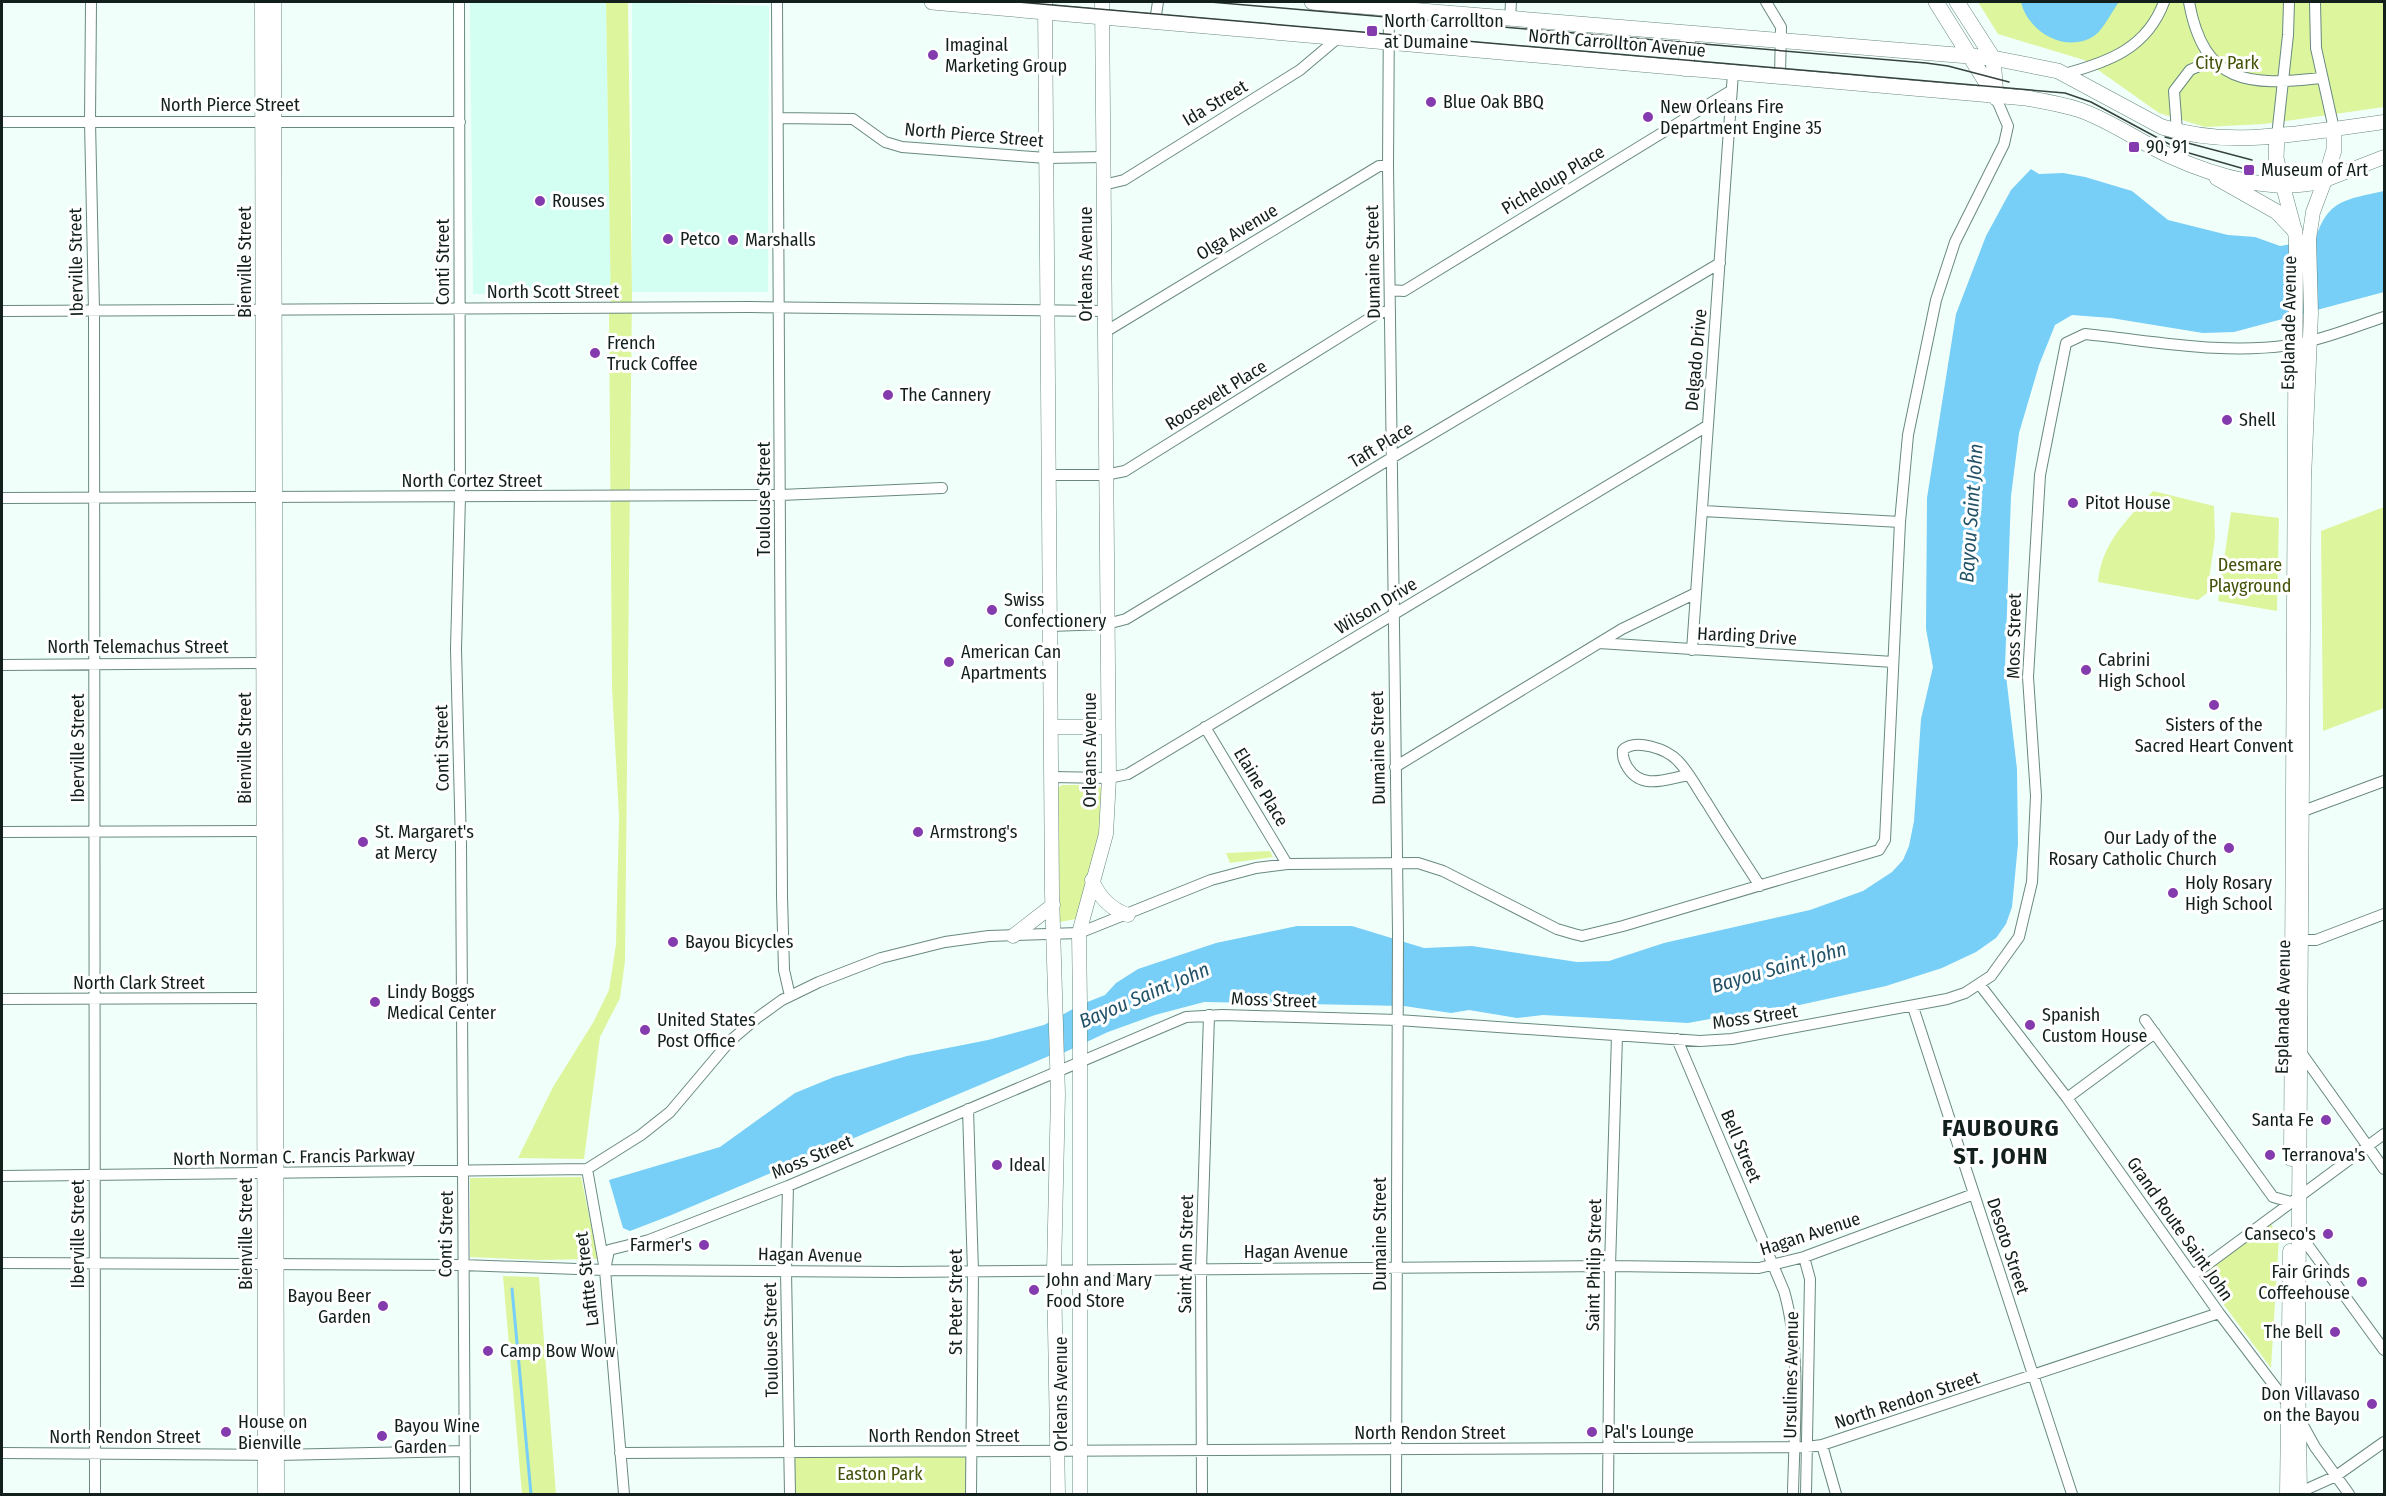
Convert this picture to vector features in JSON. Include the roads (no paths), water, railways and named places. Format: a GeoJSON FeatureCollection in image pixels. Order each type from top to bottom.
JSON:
{"type":"FeatureCollection","features":[{"type":"Feature","properties":{"kind":"main road","name":"North Carrollton Avenue"},"geometry":{"type":"LineString","coordinates":[[932,2],[1102,9],[1155,21],[2053,102],[2081,111],[2171,156],[2247,181],[2283,186],[2310,184],[2325,180]]}},
{"type":"Feature","properties":{"kind":"main road","name":"North Carrollton Avenue"},"geometry":{"type":"LineString","coordinates":[[1312,2],[1389,5],[1510,19],[1993,58],[2064,74],[2162,127],[2204,138],[2232,140],[2334,129]]}},
{"type":"Feature","properties":{"kind":"main road"},"geometry":{"type":"LineString","coordinates":[[1936,2],[1996,98]]}},
{"type":"Feature","properties":{"kind":"main road"},"geometry":{"type":"LineString","coordinates":[[1957,2],[1993,58],[1996,98]]}},
{"type":"Feature","properties":{"kind":"main road"},"geometry":{"type":"LineString","coordinates":[[1686,69],[1688,34]]}},
{"type":"Feature","properties":{"kind":"main road","name":"Esplanade Avenue"},"geometry":{"type":"LineString","coordinates":[[2325,180],[2334,150],[2334,129]]}},
{"type":"Feature","properties":{"kind":"main road","name":"Esplanade Avenue"},"geometry":{"type":"LineString","coordinates":[[2277,136],[2276,158],[2283,186]]}},
{"type":"Feature","properties":{"kind":"main road"},"geometry":{"type":"LineString","coordinates":[[2197,166],[2277,212],[2296,237]]}},
{"type":"Feature","properties":{"kind":"street","name":"Iberville Street"},"geometry":{"type":"LineString","coordinates":[[91,2],[90,121],[94,311],[95,1494]]}},
{"type":"Feature","properties":{"kind":"street","name":"Bienville Street"},"geometry":{"type":"LineString","coordinates":[[261,2],[268,121]]}},
{"type":"Feature","properties":{"kind":"street","name":"Bienville Street"},"geometry":{"type":"LineString","coordinates":[[265,1494],[271,1454],[268,121],[274,2]]}},
{"type":"Feature","properties":{"kind":"street","name":"Conti Street"},"geometry":{"type":"LineString","coordinates":[[459,2],[460,497],[456,649],[461,845],[465,1494]]}},
{"type":"Feature","properties":{"kind":"street","name":"Toulouse Street"},"geometry":{"type":"LineString","coordinates":[[777,2],[782,896],[784,970],[790,996]]}},
{"type":"Feature","properties":{"kind":"street"},"geometry":{"type":"LineString","coordinates":[[1155,21],[1158,2]]}},
{"type":"Feature","properties":{"kind":"street"},"geometry":{"type":"LineString","coordinates":[[1510,19],[1511,2]]}},
{"type":"Feature","properties":{"kind":"street"},"geometry":{"type":"LineString","coordinates":[[1766,2],[1781,27],[1780,77]]}},
{"type":"Feature","properties":{"kind":"street"},"geometry":{"type":"LineString","coordinates":[[2064,74],[2109,60],[2130,49],[2151,28],[2164,2]]}},
{"type":"Feature","properties":{"kind":"street"},"geometry":{"type":"LineString","coordinates":[[2188,2],[2192,21],[2214,60],[2230,74],[2262,82],[2321,78]]}},
{"type":"Feature","properties":{"kind":"street"},"geometry":{"type":"LineString","coordinates":[[2277,136],[2288,35],[2289,2]]}},
{"type":"Feature","properties":{"kind":"street"},"geometry":{"type":"LineString","coordinates":[[2315,2],[2316,48],[2334,129],[2385,122]]}},
{"type":"Feature","properties":{"kind":"street","name":"Dumaine Street"},"geometry":{"type":"LineString","coordinates":[[1389,5],[1388,166],[1398,933],[1396,1494]]}},
{"type":"Feature","properties":{"kind":"street","name":"Orleans Avenue"},"geometry":{"type":"LineString","coordinates":[[1045,6],[1053,935],[1058,1057],[1054,1271],[1058,1494]]}},
{"type":"Feature","properties":{"kind":"street","name":"Orleans Avenue"},"geometry":{"type":"LineString","coordinates":[[1080,1494],[1079,933],[1106,834],[1109,778],[1102,9]]}},
{"type":"Feature","properties":{"kind":"street","name":"Ida Street"},"geometry":{"type":"LineString","coordinates":[[1103,184],[1124,180],[1300,70],[1338,38]]}},
{"type":"Feature","properties":{"kind":"street"},"geometry":{"type":"LineString","coordinates":[[2177,131],[2174,91],[2190,70],[2214,60]]}},
{"type":"Feature","properties":{"kind":"street","name":"Delgado Drive"},"geometry":{"type":"LineString","coordinates":[[1692,650],[1733,73]]}},
{"type":"Feature","properties":{"kind":"street","name":"Picheloup Place"},"geometry":{"type":"LineString","coordinates":[[1390,290],[1404,291],[1732,90]]}},
{"type":"Feature","properties":{"kind":"street"},"geometry":{"type":"LineString","coordinates":[[587,1169],[641,1135],[670,1112],[730,1041],[770,1008],[790,996],[854,967],[898,952],[945,942],[1079,933],[1210,880],[1256,868],[1287,864],[1396,862],[1430,865],[1557,929],[1582,936],[1879,850],[1884,845],[1900,522],[1908,435],[1936,300],[1955,242],[2004,144],[2008,126],[1996,98]]}},
{"type":"Feature","properties":{"kind":"street","name":"North Pierce Street"},"geometry":{"type":"LineString","coordinates":[[778,118],[853,119],[885,142],[902,147],[1046,158],[1103,157]]}},
{"type":"Feature","properties":{"kind":"street","name":"North Pierce Street"},"geometry":{"type":"LineString","coordinates":[[2,122],[459,122]]}},
{"type":"Feature","properties":{"kind":"street"},"geometry":{"type":"LineString","coordinates":[[2325,180],[2385,157]]}},
{"type":"Feature","properties":{"kind":"street","name":"Olga Avenue"},"geometry":{"type":"LineString","coordinates":[[1105,332],[1379,166],[1388,166]]}},
{"type":"Feature","properties":{"kind":"street","name":"Esplanade Avenue"},"geometry":{"type":"LineString","coordinates":[[2298,571],[2311,314],[2309,238],[2313,212],[2325,180]]}},
{"type":"Feature","properties":{"kind":"street","name":"Esplanade Avenue"},"geometry":{"type":"LineString","coordinates":[[2283,186],[2296,237],[2294,321],[2298,571],[2296,1199],[2287,1401],[2296,1494]]}},
{"type":"Feature","properties":{"kind":"street","name":"Taft Place"},"geometry":{"type":"LineString","coordinates":[[1050,626],[1107,624],[1126,619],[1720,263]]}},
{"type":"Feature","properties":{"kind":"street","name":"North Scott Street"},"geometry":{"type":"LineString","coordinates":[[2,311],[779,308],[1105,311]]}},
{"type":"Feature","properties":{"kind":"street","name":"Roosevelt Place"},"geometry":{"type":"LineString","coordinates":[[1049,475],[1106,475],[1125,471],[1378,313],[1390,311]]}},
{"type":"Feature","properties":{"kind":"street","name":"Moss Street"},"geometry":{"type":"LineString","coordinates":[[606,1270],[609,1250],[649,1240],[788,1186],[1058,1073],[1080,1058],[1175,1020],[1209,1015],[1398,1020],[1677,1040],[1732,1039],[1913,1007],[1965,993],[1980,985],[2000,966],[2019,937],[2032,882],[2037,769],[2028,677],[2031,602],[2040,475],[2063,348],[2070,339],[2085,334],[2238,349],[2295,344],[2385,317]]}},
{"type":"Feature","properties":{"kind":"street","name":"Wilson Drive"},"geometry":{"type":"LineString","coordinates":[[1052,777],[1109,778],[1128,774],[1707,426]]}},
{"type":"Feature","properties":{"kind":"street","name":"North Cortez Street"},"geometry":{"type":"LineString","coordinates":[[2,498],[781,495],[942,488]]}},
{"type":"Feature","properties":{"kind":"street"},"geometry":{"type":"LineString","coordinates":[[1703,511],[1900,522]]}},
{"type":"Feature","properties":{"kind":"street"},"geometry":{"type":"LineString","coordinates":[[1395,767],[1599,643],[1652,613],[1696,593]]}},
{"type":"Feature","properties":{"kind":"street","name":"Harding Drive"},"geometry":{"type":"LineString","coordinates":[[1599,643],[1893,662]]}},
{"type":"Feature","properties":{"kind":"street","name":"North Telemachus Street"},"geometry":{"type":"LineString","coordinates":[[2,665],[269,663]]}},
{"type":"Feature","properties":{"kind":"street"},"geometry":{"type":"LineString","coordinates":[[1051,727],[1108,727]]}},
{"type":"Feature","properties":{"kind":"street","name":"Elaine Place"},"geometry":{"type":"LineString","coordinates":[[1206,727],[1287,864]]}},
{"type":"Feature","properties":{"kind":"street"},"geometry":{"type":"LineString","coordinates":[[1688,775],[1646,782],[1638,780],[1623,761],[1623,750],[1630,745],[1666,752],[1677,760],[1688,775],[1760,886]]}},
{"type":"Feature","properties":{"kind":"street"},"geometry":{"type":"LineString","coordinates":[[2297,813],[2385,781]]}},
{"type":"Feature","properties":{"kind":"street"},"geometry":{"type":"LineString","coordinates":[[2,832],[269,831]]}},
{"type":"Feature","properties":{"kind":"street"},"geometry":{"type":"LineString","coordinates":[[1092,880],[1099,894],[1109,906],[1128,915]]}},
{"type":"Feature","properties":{"kind":"street"},"geometry":{"type":"LineString","coordinates":[[1013,936],[1053,905]]}},
{"type":"Feature","properties":{"kind":"street"},"geometry":{"type":"LineString","coordinates":[[2298,940],[2316,940],[2385,914]]}},
{"type":"Feature","properties":{"kind":"street","name":"Grand Route Saint John"},"geometry":{"type":"LineString","coordinates":[[1980,985],[2067,1098],[2219,1313],[2287,1401],[2315,1447],[2349,1494]]}},
{"type":"Feature","properties":{"kind":"street","name":"North Clark Street"},"geometry":{"type":"LineString","coordinates":[[2,999],[270,998]]}},
{"type":"Feature","properties":{"kind":"street","name":"Desoto Street"},"geometry":{"type":"LineString","coordinates":[[1913,1007],[2072,1494]]}},
{"type":"Feature","properties":{"kind":"street","name":"Saint Ann Street"},"geometry":{"type":"LineString","coordinates":[[1202,1494],[1201,1269],[1209,1015]]}},
{"type":"Feature","properties":{"kind":"street"},"geometry":{"type":"LineString","coordinates":[[2145,1020],[2273,1197],[2296,1199]]}},
{"type":"Feature","properties":{"kind":"street"},"geometry":{"type":"LineString","coordinates":[[2067,1098],[2155,1033]]}},
{"type":"Feature","properties":{"kind":"street","name":"Saint Philip Street"},"geometry":{"type":"LineString","coordinates":[[1608,1494],[1610,1266],[1617,1036]]}},
{"type":"Feature","properties":{"kind":"street","name":"Bell Street"},"geometry":{"type":"LineString","coordinates":[[1677,1040],[1774,1266]]}},
{"type":"Feature","properties":{"kind":"street"},"geometry":{"type":"LineString","coordinates":[[2296,1053],[2385,1169]]}},
{"type":"Feature","properties":{"kind":"street","name":"St Peter Street"},"geometry":{"type":"LineString","coordinates":[[968,1109],[973,1272],[971,1494]]}},
{"type":"Feature","properties":{"kind":"street"},"geometry":{"type":"LineString","coordinates":[[2193,1275],[2385,1134]]}},
{"type":"Feature","properties":{"kind":"street","name":"North Norman C. Francis Parkway"},"geometry":{"type":"LineString","coordinates":[[2,1176],[587,1169]]}},
{"type":"Feature","properties":{"kind":"street","name":"Lafitte Street"},"geometry":{"type":"LineString","coordinates":[[587,1169],[606,1270],[624,1494]]}},
{"type":"Feature","properties":{"kind":"street","name":"Toulouse Street"},"geometry":{"type":"LineString","coordinates":[[788,1186],[786,1271],[790,1494]]}},
{"type":"Feature","properties":{"kind":"street","name":"Hagan Avenue"},"geometry":{"type":"LineString","coordinates":[[606,1270],[973,1272],[1610,1266],[1759,1268],[1804,1257],[1974,1194]]}},
{"type":"Feature","properties":{"kind":"street","name":"Esplanade Avenue"},"geometry":{"type":"LineString","coordinates":[[2296,1199],[2299,1233],[2300,1419],[2296,1494]]}},
{"type":"Feature","properties":{"kind":"street"},"geometry":{"type":"LineString","coordinates":[[2299,1233],[2385,1350]]}},
{"type":"Feature","properties":{"kind":"street","name":"Ursulines Avenue"},"geometry":{"type":"LineString","coordinates":[[1804,1257],[1810,1280],[1806,1494]]}},
{"type":"Feature","properties":{"kind":"street"},"geometry":{"type":"LineString","coordinates":[[2,1263],[462,1265],[606,1270]]}},
{"type":"Feature","properties":{"kind":"street","name":"Ursulines Avenue"},"geometry":{"type":"LineString","coordinates":[[1774,1266],[1791,1313],[1794,1358],[1793,1494]]}},
{"type":"Feature","properties":{"kind":"street","name":"North Rendon Street"},"geometry":{"type":"LineString","coordinates":[[620,1453],[1807,1447],[2033,1376],[2219,1313]]}},
{"type":"Feature","properties":{"kind":"street"},"geometry":{"type":"LineString","coordinates":[[2296,1494],[2336,1476],[2385,1442]]}},
{"type":"Feature","properties":{"kind":"street"},"geometry":{"type":"LineString","coordinates":[[1822,1444],[1836,1494]]}},
{"type":"Feature","properties":{"kind":"street","name":"North Rendon Street"},"geometry":{"type":"LineString","coordinates":[[2,1453],[271,1454],[465,1451]]}},
{"type":"Feature","properties":{"kind":"street","name":"Bienville Street"},"geometry":{"type":"LineString","coordinates":[[271,1454],[278,1494]]}},
{"type":"Feature","properties":{"kind":"water"},"geometry":{"type":"Polygon","coordinates":[[[2021,2],[2119,2],[2098,33],[2083,41],[2072,42],[2060,41],[2040,31],[2025,13],[2021,2]]]}},
{"type":"Feature","properties":{"kind":"water","name":"Bayou Saint John"},"geometry":{"type":"Polygon","coordinates":[[[2031,169],[2039,174],[2063,173],[2085,177],[2132,191],[2168,220],[2228,235],[2255,237],[2280,246],[2315,240],[2320,226],[2332,209],[2348,200],[2384,191],[2384,292],[2234,332],[2203,333],[2111,318],[2072,315],[2055,325],[2039,365],[2019,433],[2011,496],[2005,667],[2017,769],[2018,844],[2012,907],[2006,924],[1996,938],[1976,952],[1942,968],[1886,986],[1795,1006],[1770,1008],[1688,1023],[1543,1015],[1517,1018],[1469,1010],[1451,1013],[1404,1006],[1204,1002],[1155,1015],[1108,1032],[1063,1053],[1049,1056],[669,1216],[630,1231],[623,1228],[609,1180],[720,1147],[795,1093],[834,1077],[907,1056],[988,1040],[1044,1025],[1080,1005],[1105,995],[1116,983],[1138,969],[1216,943],[1297,926],[1352,926],[1424,948],[1472,946],[1577,962],[1609,961],[1664,943],[1810,910],[1863,891],[1892,872],[1903,860],[1909,846],[1914,821],[1921,719],[1933,667],[1926,629],[1927,498],[1956,314],[1986,236],[2011,190],[2031,169]]]}},
{"type":"Feature","properties":{"kind":"waterway"},"geometry":{"type":"LineString","coordinates":[[512,1289],[531,1494]]}},
{"type":"Feature","properties":{"kind":"tram line"},"geometry":{"type":"LineString","coordinates":[[1018,2],[2065,93],[2091,102],[2182,151],[2255,172]]}},
{"type":"Feature","properties":{"kind":"tram line"},"geometry":{"type":"LineString","coordinates":[[1210,2],[1926,63],[1948,66],[2009,82]]}},
{"type":"Feature","properties":{"kind":"tram line"},"geometry":{"type":"LineString","coordinates":[[2165,137],[2252,160]]}},
{"type":"Feature","properties":{"kind":"place","name":"North Carrollton at Dumaine"},"geometry":{"type":"Point","coordinates":[1372,31]}},
{"type":"Feature","properties":{"kind":"place","name":"Imaginal Marketing Group"},"geometry":{"type":"Point","coordinates":[933,55]}},
{"type":"Feature","properties":{"kind":"place","name":"Blue Oak BBQ"},"geometry":{"type":"Point","coordinates":[1431,102]}},
{"type":"Feature","properties":{"kind":"place","name":"New Orleans Fire Department Engine 35"},"geometry":{"type":"Point","coordinates":[1648,117]}},
{"type":"Feature","properties":{"kind":"place","name":"90, 91"},"geometry":{"type":"Point","coordinates":[2134,147]}},
{"type":"Feature","properties":{"kind":"place","name":"Museum of Art"},"geometry":{"type":"Point","coordinates":[2249,170]}},
{"type":"Feature","properties":{"kind":"place","name":"Rouses"},"geometry":{"type":"Point","coordinates":[540,201]}},
{"type":"Feature","properties":{"kind":"place","name":"Petco"},"geometry":{"type":"Point","coordinates":[668,239]}},
{"type":"Feature","properties":{"kind":"place","name":"Marshalls"},"geometry":{"type":"Point","coordinates":[733,240]}},
{"type":"Feature","properties":{"kind":"place","name":"French Truck Coffee"},"geometry":{"type":"Point","coordinates":[595,353]}},
{"type":"Feature","properties":{"kind":"place","name":"The Cannery"},"geometry":{"type":"Point","coordinates":[888,395]}},
{"type":"Feature","properties":{"kind":"place","name":"Shell"},"geometry":{"type":"Point","coordinates":[2227,420]}},
{"type":"Feature","properties":{"kind":"place","name":"Pitot House"},"geometry":{"type":"Point","coordinates":[2073,503]}},
{"type":"Feature","properties":{"kind":"place","name":"Swiss Confectionery"},"geometry":{"type":"Point","coordinates":[992,610]}},
{"type":"Feature","properties":{"kind":"place","name":"American Can Apartments"},"geometry":{"type":"Point","coordinates":[949,662]}},
{"type":"Feature","properties":{"kind":"place","name":"Cabrini High School"},"geometry":{"type":"Point","coordinates":[2086,670]}},
{"type":"Feature","properties":{"kind":"place","name":"Sisters of the Sacred Heart Convent"},"geometry":{"type":"Point","coordinates":[2214,705]}},
{"type":"Feature","properties":{"kind":"place","name":"Armstrong's"},"geometry":{"type":"Point","coordinates":[918,832]}},
{"type":"Feature","properties":{"kind":"place","name":"St. Margaret's at Mercy"},"geometry":{"type":"Point","coordinates":[363,842]}},
{"type":"Feature","properties":{"kind":"place","name":"Our Lady of the Rosary Catholic Church"},"geometry":{"type":"Point","coordinates":[2229,848]}},
{"type":"Feature","properties":{"kind":"place","name":"Holy Rosary High School"},"geometry":{"type":"Point","coordinates":[2173,893]}},
{"type":"Feature","properties":{"kind":"place","name":"Bayou Bicycles"},"geometry":{"type":"Point","coordinates":[673,942]}},
{"type":"Feature","properties":{"kind":"place","name":"Lindy Boggs Medical Center"},"geometry":{"type":"Point","coordinates":[375,1002]}},
{"type":"Feature","properties":{"kind":"place","name":"Spanish Custom House"},"geometry":{"type":"Point","coordinates":[2030,1025]}},
{"type":"Feature","properties":{"kind":"place","name":"United States Post Office"},"geometry":{"type":"Point","coordinates":[645,1030]}},
{"type":"Feature","properties":{"kind":"place","name":"Santa Fe"},"geometry":{"type":"Point","coordinates":[2326,1120]}},
{"type":"Feature","properties":{"kind":"place","name":"Terranova's"},"geometry":{"type":"Point","coordinates":[2270,1155]}},
{"type":"Feature","properties":{"kind":"place","name":"Ideal"},"geometry":{"type":"Point","coordinates":[997,1165]}},
{"type":"Feature","properties":{"kind":"place","name":"Canseco's"},"geometry":{"type":"Point","coordinates":[2328,1234]}},
{"type":"Feature","properties":{"kind":"place","name":"Farmer's"},"geometry":{"type":"Point","coordinates":[704,1245]}},
{"type":"Feature","properties":{"kind":"place","name":"Fair Grinds Coffeehouse"},"geometry":{"type":"Point","coordinates":[2362,1282]}},
{"type":"Feature","properties":{"kind":"place","name":"John and Mary Food Store"},"geometry":{"type":"Point","coordinates":[1034,1290]}},
{"type":"Feature","properties":{"kind":"place","name":"Bayou Beer Garden"},"geometry":{"type":"Point","coordinates":[383,1306]}},
{"type":"Feature","properties":{"kind":"place","name":"The Bell"},"geometry":{"type":"Point","coordinates":[2335,1332]}},
{"type":"Feature","properties":{"kind":"place","name":"Camp Bow Wow"},"geometry":{"type":"Point","coordinates":[488,1351]}},
{"type":"Feature","properties":{"kind":"place","name":"Don Villavaso on the Bayou"},"geometry":{"type":"Point","coordinates":[2372,1404]}},
{"type":"Feature","properties":{"kind":"place","name":"House on Bienville"},"geometry":{"type":"Point","coordinates":[226,1432]}},
{"type":"Feature","properties":{"kind":"place","name":"Pal's Lounge"},"geometry":{"type":"Point","coordinates":[1592,1432]}},
{"type":"Feature","properties":{"kind":"place","name":"Bayou Wine Garden"},"geometry":{"type":"Point","coordinates":[382,1436]}},
{"type":"Feature","properties":{"kind":"district","name":"FAUBOURG ST. JOHN"},"geometry":{"type":"Point","coordinates":[2001,1142]}},
{"type":"Feature","properties":{"kind":"park label","name":"City Park"},"geometry":{"type":"Point","coordinates":[2227,63]}},
{"type":"Feature","properties":{"kind":"park label","name":"Desmare Playground"},"geometry":{"type":"Point","coordinates":[2250,575]}},
{"type":"Feature","properties":{"kind":"park label","name":"Easton Park"},"geometry":{"type":"Point","coordinates":[880,1474]}}]}
